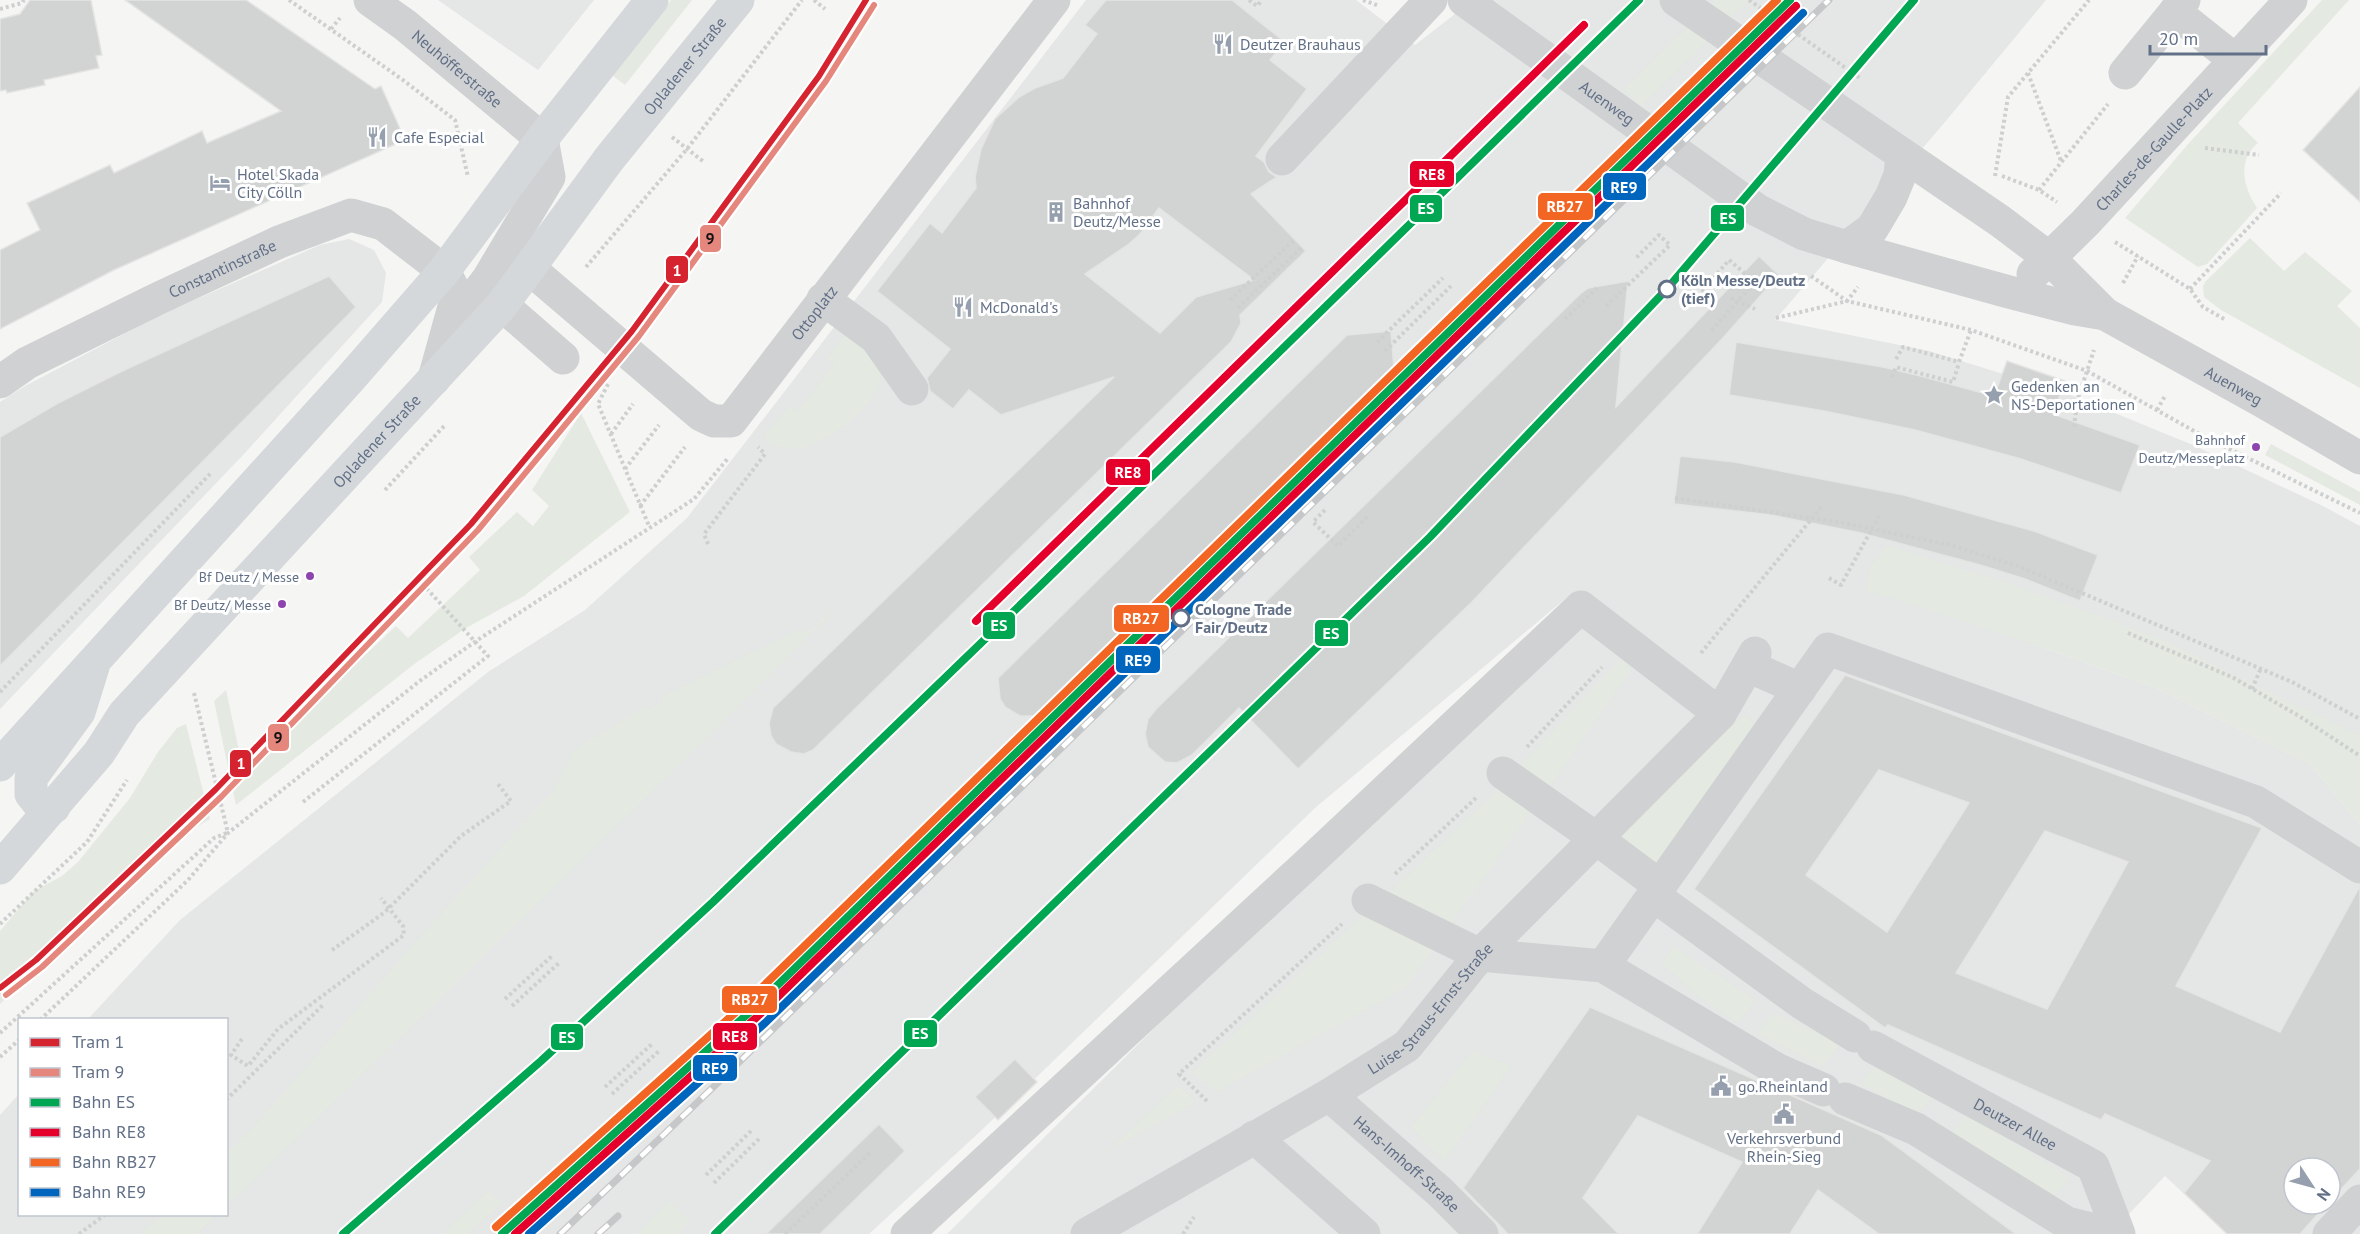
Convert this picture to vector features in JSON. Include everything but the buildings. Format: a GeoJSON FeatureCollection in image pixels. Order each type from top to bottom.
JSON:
{"type":"FeatureCollection","features":[{"type":"Feature","properties":{"kind":"main road"},"geometry":{"type":"LineString","coordinates":[[0,765],[349,380],[444,271],[542,139],[652,0]]}},
{"type":"Feature","properties":{"kind":"main road","name":"Opladener Straße"},"geometry":{"type":"LineString","coordinates":[[0,868],[99,753],[124,714],[502,305],[609,159],[738,0]]}},
{"type":"Feature","properties":{"kind":"main road"},"geometry":{"type":"LineString","coordinates":[[54,807],[39,804],[31,794],[31,778],[79,712],[96,658]]}},
{"type":"Feature","properties":{"kind":"street","name":"Neuhöfferstraße"},"geometry":{"type":"LineString","coordinates":[[370,0],[405,25],[542,139]]}},
{"type":"Feature","properties":{"kind":"street","name":"Ottoplatz"},"geometry":{"type":"LineString","coordinates":[[719,419],[824,299],[1054,0]]}},
{"type":"Feature","properties":{"kind":"street"},"geometry":{"type":"LineString","coordinates":[[1282,159],[1431,0]]}},
{"type":"Feature","properties":{"kind":"street","name":"Auenweg"},"geometry":{"type":"LineString","coordinates":[[1464,0],[1757,210],[1804,234],[2010,292],[2075,309],[2105,314]]}},
{"type":"Feature","properties":{"kind":"street","name":"Auenweg"},"geometry":{"type":"LineString","coordinates":[[1676,0],[2000,221],[2049,258],[2105,314],[2360,458]]}},
{"type":"Feature","properties":{"kind":"street","name":"Charles-de-Gaulle-Platz"},"geometry":{"type":"LineString","coordinates":[[2010,292],[2025,281],[2085,222],[2291,0]]}},
{"type":"Feature","properties":{"kind":"street"},"geometry":{"type":"LineString","coordinates":[[2125,73],[2180,6],[2235,60]]}},
{"type":"Feature","properties":{"kind":"street"},"geometry":{"type":"LineString","coordinates":[[447,332],[488,279],[549,177],[542,139]]}},
{"type":"Feature","properties":{"kind":"street"},"geometry":{"type":"LineString","coordinates":[[1847,247],[1872,229],[1891,197],[1900,175],[1902,156]]}},
{"type":"Feature","properties":{"kind":"street","name":"Constantinstraße"},"geometry":{"type":"LineString","coordinates":[[0,382],[27,363],[157,299],[279,242],[351,215],[383,224],[444,271]]}},
{"type":"Feature","properties":{"kind":"street"},"geometry":{"type":"LineString","coordinates":[[529,268],[680,397],[719,419]]}},
{"type":"Feature","properties":{"kind":"street"},"geometry":{"type":"LineString","coordinates":[[435,380],[457,296],[444,271]]}},
{"type":"Feature","properties":{"kind":"street"},"geometry":{"type":"LineString","coordinates":[[824,299],[876,338],[912,389]]}},
{"type":"Feature","properties":{"kind":"street"},"geometry":{"type":"LineString","coordinates":[[502,305],[563,358]]}},
{"type":"Feature","properties":{"kind":"street"},"geometry":{"type":"LineString","coordinates":[[907,1234],[1320,853],[1581,607],[1720,714],[1752,659],[1800,689]]}},
{"type":"Feature","properties":{"kind":"street"},"geometry":{"type":"LineString","coordinates":[[1603,966],[1828,649],[2256,802],[2360,867]]}},
{"type":"Feature","properties":{"kind":"street","name":"Luise-Straus-Ernst-Straße"},"geometry":{"type":"LineString","coordinates":[[1087,1234],[1329,1095],[1407,1046],[1480,955],[1720,714]]}},
{"type":"Feature","properties":{"kind":"street","name":"Deutzer Allee"},"geometry":{"type":"LineString","coordinates":[[1503,773],[1597,838],[1657,891],[1803,1004],[1864,1042],[2093,1166],[2119,1234]]}},
{"type":"Feature","properties":{"kind":"street"},"geometry":{"type":"LineString","coordinates":[[1368,900],[1480,955],[1603,966],[1778,1070],[1916,1129],[2067,1223],[2112,1234]]}},
{"type":"Feature","properties":{"kind":"street","name":"Hans-Imhoff-Straße"},"geometry":{"type":"LineString","coordinates":[[1329,1095],[1440,1192],[1482,1234]]}},
{"type":"Feature","properties":{"kind":"street"},"geometry":{"type":"LineString","coordinates":[[1254,1137],[1364,1234]]}},
{"type":"Feature","properties":{"kind":"street"},"geometry":{"type":"LineString","coordinates":[[2329,1234],[2360,1201]]}},
{"type":"Feature","properties":{"kind":"path"},"geometry":{"type":"LineString","coordinates":[[0,9],[22,3],[24,0]]}},
{"type":"Feature","properties":{"kind":"path"},"geometry":{"type":"LineString","coordinates":[[289,0],[403,80],[455,120],[468,178]]}},
{"type":"Feature","properties":{"kind":"path"},"geometry":{"type":"LineString","coordinates":[[561,296],[687,149],[802,0]]}},
{"type":"Feature","properties":{"kind":"path"},"geometry":{"type":"LineString","coordinates":[[814,0],[825,9]]}},
{"type":"Feature","properties":{"kind":"path"},"geometry":{"type":"LineString","coordinates":[[1249,0],[1257,6],[1262,0]]}},
{"type":"Feature","properties":{"kind":"path"},"geometry":{"type":"LineString","coordinates":[[2089,0],[2008,97],[1997,174],[2039,190],[2190,289],[2204,307],[2226,320]]}},
{"type":"Feature","properties":{"kind":"path"},"geometry":{"type":"LineString","coordinates":[[2039,190],[2119,91],[2125,73]]}},
{"type":"Feature","properties":{"kind":"path"},"geometry":{"type":"LineString","coordinates":[[2028,74],[2062,161]]}},
{"type":"Feature","properties":{"kind":"path"},"geometry":{"type":"LineString","coordinates":[[2159,143],[2259,155]]}},
{"type":"Feature","properties":{"kind":"path"},"geometry":{"type":"LineString","coordinates":[[2190,289],[2281,193]]}},
{"type":"Feature","properties":{"kind":"path"},"geometry":{"type":"LineString","coordinates":[[1606,306],[1670,246],[1659,235],[1635,260]]}},
{"type":"Feature","properties":{"kind":"path"},"geometry":{"type":"LineString","coordinates":[[1230,300],[1295,239]]}},
{"type":"Feature","properties":{"kind":"path"},"geometry":{"type":"LineString","coordinates":[[1238,308],[1302,247]]}},
{"type":"Feature","properties":{"kind":"path"},"geometry":{"type":"LineString","coordinates":[[1702,292],[1729,260],[1755,282],[1710,332]]}},
{"type":"Feature","properties":{"kind":"path"},"geometry":{"type":"LineString","coordinates":[[1377,342],[1443,278]]}},
{"type":"Feature","properties":{"kind":"path"},"geometry":{"type":"LineString","coordinates":[[1817,280],[1848,301],[1971,330],[2087,371],[2203,436],[2360,513]]}},
{"type":"Feature","properties":{"kind":"path"},"geometry":{"type":"LineString","coordinates":[[1385,351],[1451,286]]}},
{"type":"Feature","properties":{"kind":"path"},"geometry":{"type":"LineString","coordinates":[[1565,319],[1597,288]]}},
{"type":"Feature","properties":{"kind":"path"},"geometry":{"type":"LineString","coordinates":[[1731,298],[1755,309]]}},
{"type":"Feature","properties":{"kind":"path"},"geometry":{"type":"LineString","coordinates":[[1776,318],[1848,301]]}},
{"type":"Feature","properties":{"kind":"path"},"geometry":{"type":"LineString","coordinates":[[2074,427],[2077,401],[2105,314]]}},
{"type":"Feature","properties":{"kind":"path"},"geometry":{"type":"LineString","coordinates":[[1892,377],[1896,367],[1953,382],[1971,330]]}},
{"type":"Feature","properties":{"kind":"path"},"geometry":{"type":"LineString","coordinates":[[1896,359],[1903,347],[1959,362]]}},
{"type":"Feature","properties":{"kind":"path"},"geometry":{"type":"LineString","coordinates":[[624,351],[598,404],[649,526]]}},
{"type":"Feature","properties":{"kind":"path"},"geometry":{"type":"LineString","coordinates":[[2157,410],[2166,396]]}},
{"type":"Feature","properties":{"kind":"path"},"geometry":{"type":"LineString","coordinates":[[624,470],[680,397]]}},
{"type":"Feature","properties":{"kind":"path"},"geometry":{"type":"LineString","coordinates":[[640,506],[719,419]]}},
{"type":"Feature","properties":{"kind":"path"},"geometry":{"type":"LineString","coordinates":[[42,1018],[188,880],[228,833],[421,680],[649,526],[694,499],[730,456],[719,419]]}},
{"type":"Feature","properties":{"kind":"path"},"geometry":{"type":"LineString","coordinates":[[708,544],[704,534],[765,454],[719,419]]}},
{"type":"Feature","properties":{"kind":"path"},"geometry":{"type":"LineString","coordinates":[[0,692],[213,471]]}},
{"type":"Feature","properties":{"kind":"path"},"geometry":{"type":"LineString","coordinates":[[1675,498],[1813,517],[1950,545],[2018,566],[2261,668],[2360,719]]}},
{"type":"Feature","properties":{"kind":"path"},"geometry":{"type":"LineString","coordinates":[[1677,681],[1823,505]]}},
{"type":"Feature","properties":{"kind":"path"},"geometry":{"type":"LineString","coordinates":[[1325,510],[1313,522],[1338,546],[1369,515]]}},
{"type":"Feature","properties":{"kind":"path"},"geometry":{"type":"LineString","coordinates":[[1829,578],[1841,585],[1879,516]]}},
{"type":"Feature","properties":{"kind":"path"},"geometry":{"type":"LineString","coordinates":[[303,802],[488,656],[420,580]]}},
{"type":"Feature","properties":{"kind":"path"},"geometry":{"type":"LineString","coordinates":[[2128,633],[2232,677],[2299,716],[2360,756]]}},
{"type":"Feature","properties":{"kind":"path"},"geometry":{"type":"LineString","coordinates":[[2252,689],[2261,668]]}},
{"type":"Feature","properties":{"kind":"path"},"geometry":{"type":"LineString","coordinates":[[193,690],[228,833]]}},
{"type":"Feature","properties":{"kind":"path"},"geometry":{"type":"LineString","coordinates":[[332,950],[389,909],[461,836],[511,801],[498,784]]}},
{"type":"Feature","properties":{"kind":"path"},"geometry":{"type":"LineString","coordinates":[[0,1033],[213,838],[228,833]]}},
{"type":"Feature","properties":{"kind":"path"},"geometry":{"type":"LineString","coordinates":[[243,1039],[231,1055],[248,1066],[278,1029],[404,935],[403,926],[381,898]]}},
{"type":"Feature","properties":{"kind":"path"},"geometry":{"type":"LineString","coordinates":[[505,999],[553,955]]}},
{"type":"Feature","properties":{"kind":"path"},"geometry":{"type":"LineString","coordinates":[[512,1006],[560,962]]}},
{"type":"Feature","properties":{"kind":"path"},"geometry":{"type":"LineString","coordinates":[[228,1098],[324,1004]]}},
{"type":"Feature","properties":{"kind":"path"},"geometry":{"type":"LineString","coordinates":[[0,1058],[18,1041]]}},
{"type":"Feature","properties":{"kind":"path"},"geometry":{"type":"LineString","coordinates":[[605,1087],[653,1044]]}},
{"type":"Feature","properties":{"kind":"path"},"geometry":{"type":"LineString","coordinates":[[612,1094],[660,1050]]}},
{"type":"Feature","properties":{"kind":"path"},"geometry":{"type":"LineString","coordinates":[[706,1175],[753,1129]]}},
{"type":"Feature","properties":{"kind":"path"},"geometry":{"type":"LineString","coordinates":[[714,1183],[761,1137]]}},
{"type":"Feature","properties":{"kind":"path"},"geometry":{"type":"LineString","coordinates":[[785,1234],[872,1151]]}},
{"type":"Feature","properties":{"kind":"path"},"geometry":{"type":"LineString","coordinates":[[79,1234],[104,1216]]}},
{"type":"Feature","properties":{"kind":"shaded area"},"geometry":{"type":"Polygon","coordinates":[[[438,0],[594,0],[538,70],[438,0]]]}},
{"type":"Feature","properties":{"kind":"shaded area"},"geometry":{"type":"Polygon","coordinates":[[[671,0],[692,0],[625,85],[612,75],[671,0]]]}},
{"type":"Feature","properties":{"kind":"shaded area"},"geometry":{"type":"Polygon","coordinates":[[[1086,0],[1356,0],[1415,45],[1473,0],[2046,0],[1775,320],[1929,351],[2068,394],[2193,445],[2321,505],[2360,526],[2360,781],[2166,687],[1895,599],[2036,645],[2156,688],[2310,764],[2360,824],[2360,1234],[2227,1234],[2165,1176],[2110,1234],[947,1234],[1234,949],[1566,598],[1315,808],[985,1127],[869,1234],[0,1234],[0,1115],[18,1095],[18,1216],[228,1216],[228,1018],[89,1018],[180,920],[488,672],[585,610],[687,518],[1086,0]]]}},
{"type":"Feature","properties":{"kind":"shaded area"},"geometry":{"type":"Polygon","coordinates":[[[1715,0],[1749,0],[1641,106],[1624,89],[1715,0]]]}},
{"type":"Feature","properties":{"kind":"shaded area"},"geometry":{"type":"Polygon","coordinates":[[[2322,0],[2349,0],[2238,123],[2258,143],[2247,157],[2244,174],[2248,191],[2257,208],[2207,264],[2198,267],[2125,218],[2189,143],[2322,0]]]}},
{"type":"Feature","properties":{"kind":"shaded area"},"geometry":{"type":"Polygon","coordinates":[[[2250,238],[2284,271],[2305,252],[2352,291],[2337,306],[2360,328],[2360,388],[2221,310],[2204,297],[2203,286],[2206,281],[2250,238]]]}},
{"type":"Feature","properties":{"kind":"shaded area"},"geometry":{"type":"Polygon","coordinates":[[[349,239],[374,250],[386,273],[382,302],[244,454],[0,709],[0,402],[25,386],[160,315],[320,245],[349,239]]]}},
{"type":"Feature","properties":{"kind":"shaded area"},"geometry":{"type":"Polygon","coordinates":[[[846,334],[871,355],[880,371],[879,383],[863,409],[835,432],[805,447],[785,448],[763,438],[789,406],[798,412],[834,364],[827,359],[846,334]]]}},
{"type":"Feature","properties":{"kind":"shaded area"},"geometry":{"type":"Polygon","coordinates":[[[581,413],[630,512],[524,596],[466,628],[413,665],[236,805],[214,701],[226,690],[243,769],[396,626],[408,638],[480,570],[469,557],[517,512],[533,526],[549,506],[532,490],[581,413]]]}},
{"type":"Feature","properties":{"kind":"shaded area"},"geometry":{"type":"Polygon","coordinates":[[[2271,444],[2360,492],[2360,505],[2265,455],[2271,444]]]}},
{"type":"Feature","properties":{"kind":"shaded area"},"geometry":{"type":"Polygon","coordinates":[[[1888,546],[2013,585],[2164,640],[2360,736],[2360,824],[2310,764],[2156,688],[2036,645],[1866,590],[1871,566],[1888,546]]]}},
{"type":"Feature","properties":{"kind":"shaded area"},"geometry":{"type":"Polygon","coordinates":[[[838,607],[228,1205],[228,1151],[253,1128],[415,943],[553,791],[575,749],[644,708],[649,709],[661,703],[664,696],[800,629],[805,632],[816,627],[819,620],[838,607]]]}},
{"type":"Feature","properties":{"kind":"shaded area"},"geometry":{"type":"Polygon","coordinates":[[[1621,659],[1632,668],[1547,790],[1517,770],[1621,659]]]}},
{"type":"Feature","properties":{"kind":"shaded area"},"geometry":{"type":"Polygon","coordinates":[[[1744,715],[1759,727],[1659,871],[1610,835],[1744,715]]]}},
{"type":"Feature","properties":{"kind":"shaded area"},"geometry":{"type":"Polygon","coordinates":[[[186,724],[210,819],[178,838],[0,1004],[0,931],[34,891],[62,876],[78,862],[130,798],[158,752],[177,728],[186,724]]]}},
{"type":"Feature","properties":{"kind":"shaded area"},"geometry":{"type":"Polygon","coordinates":[[[1503,786],[1534,807],[1452,922],[1388,894],[1503,786]]]}},
{"type":"Feature","properties":{"kind":"shaded area"},"geometry":{"type":"Polygon","coordinates":[[[1367,912],[1439,942],[1405,988],[1216,1092],[1193,1072],[1367,912]]]}},
{"type":"Feature","properties":{"kind":"shaded area"},"geometry":{"type":"Polygon","coordinates":[[[1673,947],[1756,1000],[1738,1023],[1696,994],[1662,964],[1673,947]]]}},
{"type":"Feature","properties":{"kind":"shaded area"},"geometry":{"type":"Polygon","coordinates":[[[1774,1013],[1840,1045],[1823,1066],[1757,1033],[1774,1013]]]}},
{"type":"Feature","properties":{"kind":"shaded area"},"geometry":{"type":"Polygon","coordinates":[[[1473,1051],[1511,1066],[1444,1162],[1411,1127],[1473,1051]]]}},
{"type":"Feature","properties":{"kind":"shaded area"},"geometry":{"type":"Polygon","coordinates":[[[1877,1064],[1934,1094],[1918,1114],[1861,1084],[1877,1064]]]}},
{"type":"Feature","properties":{"kind":"shaded area"},"geometry":{"type":"Polygon","coordinates":[[[1178,1086],[1196,1102],[1105,1153],[1178,1086]]]}},
{"type":"Feature","properties":{"kind":"shaded area"},"geometry":{"type":"Polygon","coordinates":[[[1967,1114],[2069,1178],[2052,1198],[1951,1134],[1967,1114]]]}},
{"type":"Feature","properties":{"kind":"shaded area"},"geometry":{"type":"Polygon","coordinates":[[[489,1190],[502,1203],[468,1234],[442,1234],[489,1190]]]}},
{"type":"Feature","properties":{"kind":"shaded area"},"geometry":{"type":"Polygon","coordinates":[[[670,1201],[690,1221],[677,1234],[637,1234],[670,1201]]]}},
{"type":"Feature","properties":{"kind":"shaded area"},"geometry":{"type":"Polygon","coordinates":[[[160,1216],[216,1216],[197,1234],[140,1234],[160,1216]]]}},
{"type":"Feature","properties":{"kind":"railway"},"geometry":{"type":"LineString","coordinates":[[560,1234],[1829,0]]}},
{"type":"Feature","properties":{"kind":"railway"},"geometry":{"type":"LineString","coordinates":[[598,1234],[618,1216]]}},
{"type":"Feature","properties":{"kind":"tram line","name":"1"},"geometry":{"type":"LineString","coordinates":[[0,988],[36,960],[216,789],[471,524],[632,331],[819,76],[866,0]]}},
{"type":"Feature","properties":{"kind":"tram line","name":"9"},"geometry":{"type":"LineString","coordinates":[[6,995],[42,967],[222,796],[478,530],[639,336],[826,81],[874,5]]}},
{"type":"Feature","properties":{"kind":"rail line","name":"ES"},"geometry":{"type":"LineString","coordinates":[[343,1234],[541,1061],[713,902],[1639,0]]}},
{"type":"Feature","properties":{"kind":"rail line","name":"RB27"},"geometry":{"type":"LineString","coordinates":[[496,1227],[746,1003],[1777,0]]}},
{"type":"Feature","properties":{"kind":"rail line","name":"ES"},"geometry":{"type":"LineString","coordinates":[[502,1234],[752,1010],[1790,0]]}},
{"type":"Feature","properties":{"kind":"rail line","name":"ES"},"geometry":{"type":"LineString","coordinates":[[715,1234],[1430,537],[1666,290],[1914,0]]}},
{"type":"Feature","properties":{"kind":"rail line","name":"RE8"},"geometry":{"type":"LineString","coordinates":[[515,1234],[758,1016],[1796,6]]}},
{"type":"Feature","properties":{"kind":"rail line","name":"RE9"},"geometry":{"type":"LineString","coordinates":[[529,1234],[765,1023],[1803,13]]}},
{"type":"Feature","properties":{"kind":"rail line","name":"RE8"},"geometry":{"type":"LineString","coordinates":[[976,621],[1584,25]]}},
{"type":"Feature","properties":{"kind":"place","name":"Deutzer Brauhaus"},"geometry":{"type":"Point","coordinates":[1223,44]}},
{"type":"Feature","properties":{"kind":"place","name":"Cafe Especial"},"geometry":{"type":"Point","coordinates":[377,137]}},
{"type":"Feature","properties":{"kind":"place","name":"Hotel Skada City Cölln"},"geometry":{"type":"Point","coordinates":[220,183]}},
{"type":"Feature","properties":{"kind":"place","name":"Bahnhof Deutz/Messe"},"geometry":{"type":"Point","coordinates":[1056,212]}},
{"type":"Feature","properties":{"kind":"place","name":"Köln Messe/Deutz (tief)"},"geometry":{"type":"Point","coordinates":[1667,289]}},
{"type":"Feature","properties":{"kind":"place","name":"McDonald's"},"geometry":{"type":"Point","coordinates":[963,307]}},
{"type":"Feature","properties":{"kind":"place","name":"Gedenken an NS-Deportationen"},"geometry":{"type":"Point","coordinates":[1994,395]}},
{"type":"Feature","properties":{"kind":"place","name":"Bahnhof Deutz/Messeplatz"},"geometry":{"type":"Point","coordinates":[2256,447]}},
{"type":"Feature","properties":{"kind":"place","name":"Bf Deutz / Messe"},"geometry":{"type":"Point","coordinates":[310,576]}},
{"type":"Feature","properties":{"kind":"place","name":"Bf Deutz/ Messe"},"geometry":{"type":"Point","coordinates":[282,604]}},
{"type":"Feature","properties":{"kind":"place","name":"Cologne Trade Fair/Deutz"},"geometry":{"type":"Point","coordinates":[1181,618]}},
{"type":"Feature","properties":{"kind":"place","name":"go.Rheinland"},"geometry":{"type":"Point","coordinates":[1721,1086]}},
{"type":"Feature","properties":{"kind":"place","name":"Verkehrsverbund Rhein-Sieg"},"geometry":{"type":"Point","coordinates":[1784,1114]}}]}
